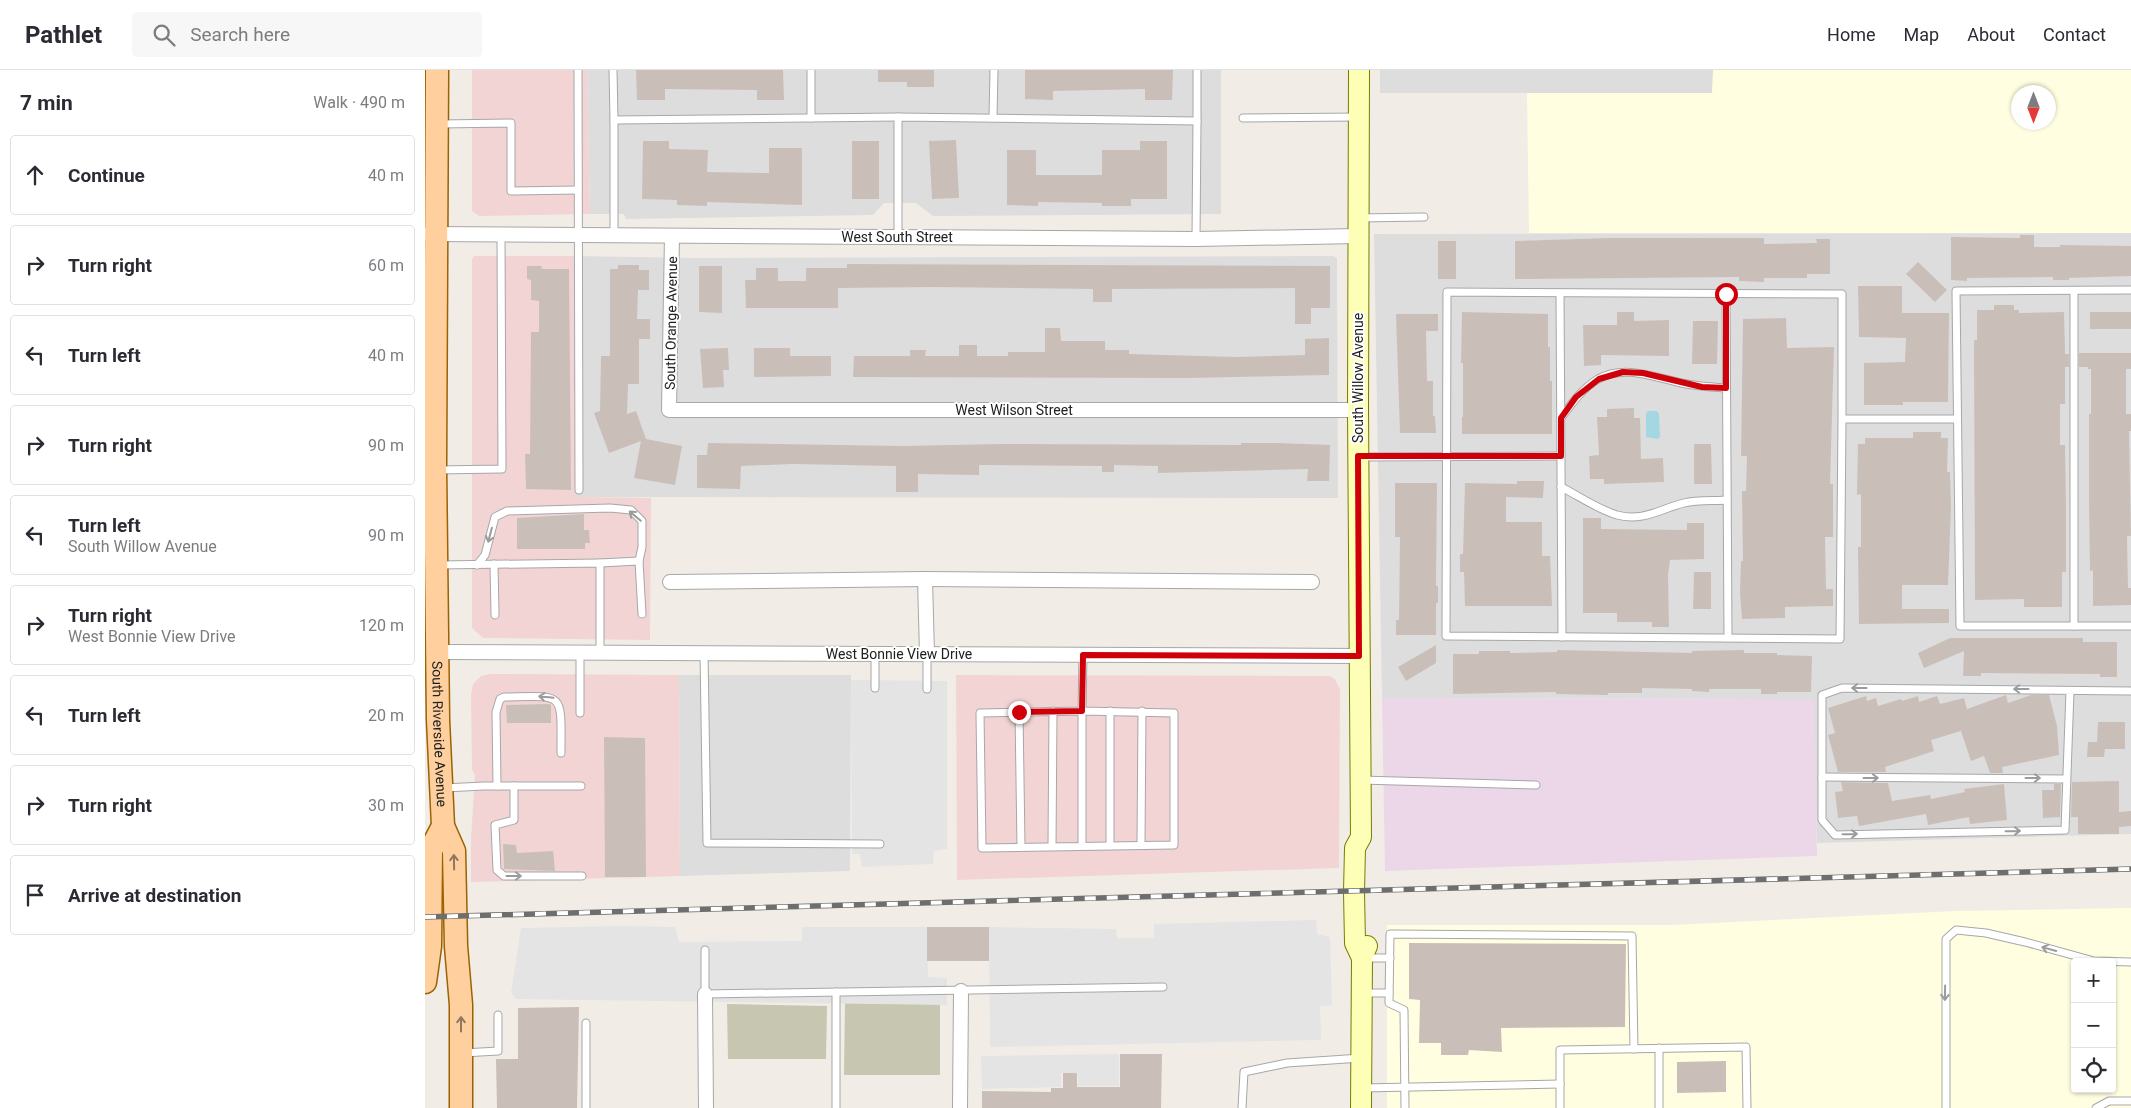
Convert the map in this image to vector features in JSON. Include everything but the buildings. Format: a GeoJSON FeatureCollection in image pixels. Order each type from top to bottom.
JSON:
{"type":"FeatureCollection","features":[{"type":"Feature","properties":{"kind":"main road","name":"South Riverside Avenue"},"geometry":{"type":"LineString","coordinates":[[437,70],[434,98],[437,124],[430,234],[432,467],[437,565],[438,652],[435,720],[443,826],[454,851],[456,946],[461,1005],[461,1108]]}},
{"type":"Feature","properties":{"kind":"main road","name":"South Riverside Avenue"},"geometry":{"type":"LineString","coordinates":[[425,982],[430,946],[431,849],[443,826]]}},
{"type":"Feature","properties":{"kind":"street","name":"South Willow Avenue"},"geometry":{"type":"LineString","coordinates":[[1359,70],[1358,456],[1361,837],[1355,848],[1355,943],[1362,958],[1361,1108]]}},
{"type":"Feature","properties":{"kind":"street","name":"West South Street"},"geometry":{"type":"LineString","coordinates":[[430,234],[1196,239],[1359,227]]}},
{"type":"Feature","properties":{"kind":"street","name":"South Orange Avenue"},"geometry":{"type":"LineString","coordinates":[[669,410],[672,236]]}},
{"type":"Feature","properties":{"kind":"street","name":"West Wilson Street"},"geometry":{"type":"LineString","coordinates":[[669,410],[1358,410]]}},
{"type":"Feature","properties":{"kind":"street"},"geometry":{"type":"LineString","coordinates":[[670,582],[925,579],[1312,582]]}},
{"type":"Feature","properties":{"kind":"street"},"geometry":{"type":"LineString","coordinates":[[925,579],[927,654]]}},
{"type":"Feature","properties":{"kind":"street","name":"West Bonnie View Drive"},"geometry":{"type":"LineString","coordinates":[[438,652],[1359,656]]}},
{"type":"Feature","properties":{"kind":"street"},"geometry":{"type":"LineString","coordinates":[[960,1108],[961,991]]}},
{"type":"Feature","properties":{"kind":"street"},"geometry":{"type":"LineString","coordinates":[[705,994],[706,1108]]}},
{"type":"Feature","properties":{"kind":"lane"},"geometry":{"type":"LineString","coordinates":[[578,70],[579,490]]}},
{"type":"Feature","properties":{"kind":"lane"},"geometry":{"type":"LineString","coordinates":[[613,70],[614,235]]}},
{"type":"Feature","properties":{"kind":"lane"},"geometry":{"type":"LineString","coordinates":[[811,70],[811,118]]}},
{"type":"Feature","properties":{"kind":"lane"},"geometry":{"type":"LineString","coordinates":[[993,118],[994,70]]}},
{"type":"Feature","properties":{"kind":"lane"},"geometry":{"type":"LineString","coordinates":[[1196,239],[1197,70]]}},
{"type":"Feature","properties":{"kind":"lane"},"geometry":{"type":"LineString","coordinates":[[614,120],[898,117],[1197,121]]}},
{"type":"Feature","properties":{"kind":"lane"},"geometry":{"type":"LineString","coordinates":[[898,117],[898,237]]}},
{"type":"Feature","properties":{"kind":"lane"},"geometry":{"type":"LineString","coordinates":[[1243,118],[1359,117]]}},
{"type":"Feature","properties":{"kind":"lane"},"geometry":{"type":"LineString","coordinates":[[437,124],[511,123],[511,191],[578,190]]}},
{"type":"Feature","properties":{"kind":"lane"},"geometry":{"type":"LineString","coordinates":[[1359,227],[1424,217]]}},
{"type":"Feature","properties":{"kind":"lane"},"geometry":{"type":"LineString","coordinates":[[432,467],[502,469],[501,234]]}},
{"type":"Feature","properties":{"kind":"lane"},"geometry":{"type":"LineString","coordinates":[[2131,290],[1956,291],[1960,626],[2131,626]]}},
{"type":"Feature","properties":{"kind":"lane"},"geometry":{"type":"LineString","coordinates":[[2074,291],[2074,626]]}},
{"type":"Feature","properties":{"kind":"lane"},"geometry":{"type":"LineString","coordinates":[[1447,292],[1726,294],[1842,294],[1840,639],[1446,636],[1447,292]]}},
{"type":"Feature","properties":{"kind":"lane"},"geometry":{"type":"LineString","coordinates":[[1560,293],[1562,637]]}},
{"type":"Feature","properties":{"kind":"lane"},"geometry":{"type":"LineString","coordinates":[[1726,294],[1728,638]]}},
{"type":"Feature","properties":{"kind":"lane"},"geometry":{"type":"LineString","coordinates":[[1561,418],[1576,397],[1599,379],[1623,372],[1643,373],[1702,387],[1726,388]]}},
{"type":"Feature","properties":{"kind":"lane"},"geometry":{"type":"LineString","coordinates":[[1842,419],[1957,419]]}},
{"type":"Feature","properties":{"kind":"lane"},"geometry":{"type":"LineString","coordinates":[[1358,456],[1446,458],[1561,456]]}},
{"type":"Feature","properties":{"kind":"lane"},"geometry":{"type":"LineString","coordinates":[[1561,487],[1593,505],[1617,515],[1639,517],[1659,513],[1685,503],[1727,500]]}},
{"type":"Feature","properties":{"kind":"lane"},"geometry":{"type":"LineString","coordinates":[[477,565],[485,555],[495,517],[507,511],[631,510],[642,521],[643,547],[639,561],[643,614]]}},
{"type":"Feature","properties":{"kind":"lane"},"geometry":{"type":"LineString","coordinates":[[437,565],[639,561]]}},
{"type":"Feature","properties":{"kind":"lane"},"geometry":{"type":"LineString","coordinates":[[600,563],[600,653]]}},
{"type":"Feature","properties":{"kind":"lane"},"geometry":{"type":"LineString","coordinates":[[494,564],[495,615]]}},
{"type":"Feature","properties":{"kind":"lane"},"geometry":{"type":"LineString","coordinates":[[580,653],[580,713]]}},
{"type":"Feature","properties":{"kind":"lane"},"geometry":{"type":"LineString","coordinates":[[704,653],[707,843],[880,844]]}},
{"type":"Feature","properties":{"kind":"lane"},"geometry":{"type":"LineString","coordinates":[[875,654],[875,688]]}},
{"type":"Feature","properties":{"kind":"lane"},"geometry":{"type":"LineString","coordinates":[[927,654],[927,689]]}},
{"type":"Feature","properties":{"kind":"lane"},"geometry":{"type":"LineString","coordinates":[[1082,845],[1083,655]]}},
{"type":"Feature","properties":{"kind":"lane"},"geometry":{"type":"LineString","coordinates":[[2070,691],[2065,830],[1835,834],[1822,820],[1822,695],[1842,688],[2131,691]]}},
{"type":"Feature","properties":{"kind":"lane"},"geometry":{"type":"LineString","coordinates":[[497,786],[495,712],[500,699],[504,697],[545,696],[553,698],[560,706],[561,754]]}},
{"type":"Feature","properties":{"kind":"lane"},"geometry":{"type":"LineString","coordinates":[[1052,846],[1053,711]]}},
{"type":"Feature","properties":{"kind":"lane"},"geometry":{"type":"LineString","coordinates":[[1110,711],[1110,845]]}},
{"type":"Feature","properties":{"kind":"lane"},"geometry":{"type":"LineString","coordinates":[[1110,711],[1175,713],[1174,845],[982,848],[980,713],[1110,711]]}},
{"type":"Feature","properties":{"kind":"lane"},"geometry":{"type":"LineString","coordinates":[[1141,845],[1142,711]]}},
{"type":"Feature","properties":{"kind":"lane"},"geometry":{"type":"LineString","coordinates":[[1019,712],[1021,846]]}},
{"type":"Feature","properties":{"kind":"lane"},"geometry":{"type":"LineString","coordinates":[[1822,777],[2066,778]]}},
{"type":"Feature","properties":{"kind":"lane"},"geometry":{"type":"LineString","coordinates":[[1361,780],[1536,785]]}},
{"type":"Feature","properties":{"kind":"lane"},"geometry":{"type":"LineString","coordinates":[[514,786],[514,820],[495,825],[497,870],[504,876],[582,876]]}},
{"type":"Feature","properties":{"kind":"lane"},"geometry":{"type":"LineString","coordinates":[[441,788],[581,786]]}},
{"type":"Feature","properties":{"kind":"lane"},"geometry":{"type":"LineString","coordinates":[[1946,1108],[1946,939],[1956,930],[1995,935],[2094,961],[2131,962]]}},
{"type":"Feature","properties":{"kind":"lane"},"geometry":{"type":"LineString","coordinates":[[1405,1108],[1404,1010],[1389,1003],[1390,934],[1632,936],[1634,1049]]}},
{"type":"Feature","properties":{"kind":"lane"},"geometry":{"type":"LineString","coordinates":[[705,950],[705,994],[1163,986]]}},
{"type":"Feature","properties":{"kind":"lane"},"geometry":{"type":"LineString","coordinates":[[1362,958],[1390,958]]}},
{"type":"Feature","properties":{"kind":"lane"},"geometry":{"type":"LineString","coordinates":[[835,992],[835,1108]]}},
{"type":"Feature","properties":{"kind":"lane"},"geometry":{"type":"LineString","coordinates":[[1362,993],[1389,993]]}},
{"type":"Feature","properties":{"kind":"lane"},"geometry":{"type":"LineString","coordinates":[[461,1053],[498,1051],[498,1015]]}},
{"type":"Feature","properties":{"kind":"lane"},"geometry":{"type":"LineString","coordinates":[[585,1023],[586,1108]]}},
{"type":"Feature","properties":{"kind":"lane"},"geometry":{"type":"LineString","coordinates":[[1560,1108],[1559,1050],[1747,1047],[1747,1108]]}},
{"type":"Feature","properties":{"kind":"lane"},"geometry":{"type":"LineString","coordinates":[[1659,1048],[1659,1108]]}},
{"type":"Feature","properties":{"kind":"lane"},"geometry":{"type":"LineString","coordinates":[[1242,1108],[1244,1072],[1287,1063],[1361,1058]]}},
{"type":"Feature","properties":{"kind":"lane"},"geometry":{"type":"LineString","coordinates":[[1361,1088],[1559,1084]]}},
{"type":"Feature","properties":{"kind":"lane"},"geometry":{"type":"LineString","coordinates":[[2096,1108],[2109,1100],[2131,1101]]}},
{"type":"Feature","properties":{"kind":"shaded area"},"geometry":{"type":"Polygon","coordinates":[[[472,70],[587,70],[590,214],[479,216],[472,211],[472,70]]]}},
{"type":"Feature","properties":{"kind":"shaded area"},"geometry":{"type":"Polygon","coordinates":[[[587,70],[1221,70],[1221,214],[933,216],[916,203],[884,203],[873,215],[626,219],[624,214],[590,214],[587,70]]]}},
{"type":"Feature","properties":{"kind":"shaded area"},"geometry":{"type":"Polygon","coordinates":[[[1380,70],[1713,70],[1713,93],[1380,93],[1380,70]]]}},
{"type":"Feature","properties":{"kind":"shaded area"},"geometry":{"type":"Polygon","coordinates":[[[1713,70],[2131,70],[2131,233],[1529,233],[1527,93],[1712,93],[1713,70]]]}},
{"type":"Feature","properties":{"kind":"shaded area"},"geometry":{"type":"Polygon","coordinates":[[[2131,233],[2131,834],[1817,843],[1813,699],[1382,698],[1374,234],[2131,233]]]}},
{"type":"Feature","properties":{"kind":"shaded area"},"geometry":{"type":"Polygon","coordinates":[[[474,256],[575,256],[575,497],[651,498],[650,640],[483,638],[472,628],[472,259],[474,256]]]}},
{"type":"Feature","properties":{"kind":"shaded area"},"geometry":{"type":"Polygon","coordinates":[[[575,256],[695,258],[1333,256],[1337,258],[1338,498],[575,497],[575,256]]]}},
{"type":"Feature","properties":{"kind":"shaded area"},"geometry":{"type":"Polygon","coordinates":[[[490,674],[679,675],[680,876],[471,882],[471,839],[475,775],[472,770],[471,694],[473,684],[481,676],[490,674]]]}},
{"type":"Feature","properties":{"kind":"shaded area"},"geometry":{"type":"Polygon","coordinates":[[[679,675],[851,675],[850,871],[680,876],[679,675]]]}},
{"type":"Feature","properties":{"kind":"shaded area"},"geometry":{"type":"Polygon","coordinates":[[[956,675],[1330,676],[1335,679],[1340,690],[1339,868],[957,880],[956,675]]]}},
{"type":"Feature","properties":{"kind":"shaded area"},"geometry":{"type":"Polygon","coordinates":[[[851,680],[947,681],[947,849],[934,851],[933,864],[862,867],[860,854],[852,854],[851,680]]]}},
{"type":"Feature","properties":{"kind":"shaded area"},"geometry":{"type":"Polygon","coordinates":[[[1382,698],[1814,699],[1817,856],[1385,871],[1382,698]]]}},
{"type":"Feature","properties":{"kind":"shaded area"},"geometry":{"type":"Polygon","coordinates":[[[2131,908],[2131,1108],[1387,1108],[1387,925],[1672,925],[1956,911],[2131,908]]]}},
{"type":"Feature","properties":{"kind":"shaded area"},"geometry":{"type":"Polygon","coordinates":[[[1316,920],[1317,934],[1330,937],[1332,1005],[1320,1006],[1321,1040],[990,1047],[989,927],[1116,929],[1117,938],[1154,938],[1154,924],[1316,920]]]}},
{"type":"Feature","properties":{"kind":"shaded area"},"geometry":{"type":"Polygon","coordinates":[[[675,927],[679,942],[802,941],[802,927],[927,927],[928,977],[947,978],[947,1005],[516,999],[511,993],[521,928],[675,927]]]}},
{"type":"Feature","properties":{"kind":"shaded area"},"geometry":{"type":"Polygon","coordinates":[[[845,1003],[940,1004],[940,1075],[844,1075],[845,1003]]]}},
{"type":"Feature","properties":{"kind":"shaded area"},"geometry":{"type":"Polygon","coordinates":[[[727,1004],[827,1006],[826,1059],[728,1059],[727,1004]]]}},
{"type":"Feature","properties":{"kind":"shaded area"},"geometry":{"type":"Polygon","coordinates":[[[1119,1054],[1119,1086],[1078,1086],[1078,1073],[1061,1073],[1061,1087],[982,1089],[981,1056],[1119,1054]]]}},
{"type":"Feature","properties":{"kind":"water"},"geometry":{"type":"Polygon","coordinates":[[[1648,411],[1657,411],[1659,414],[1660,437],[1658,439],[1646,437],[1646,414],[1648,411]]]}},
{"type":"Feature","properties":{"kind":"railway"},"geometry":{"type":"LineString","coordinates":[[425,917],[2131,869]]}},
{"type":"Feature","properties":{"kind":"route"},"geometry":{"type":"LineString","coordinates":[[1019,712],[1082,711],[1083,655],[1359,656],[1358,456],[1446,458],[1561,456],[1561,418],[1576,397],[1599,379],[1623,372],[1643,373],[1702,387],[1726,388],[1726,294]]}}]}
